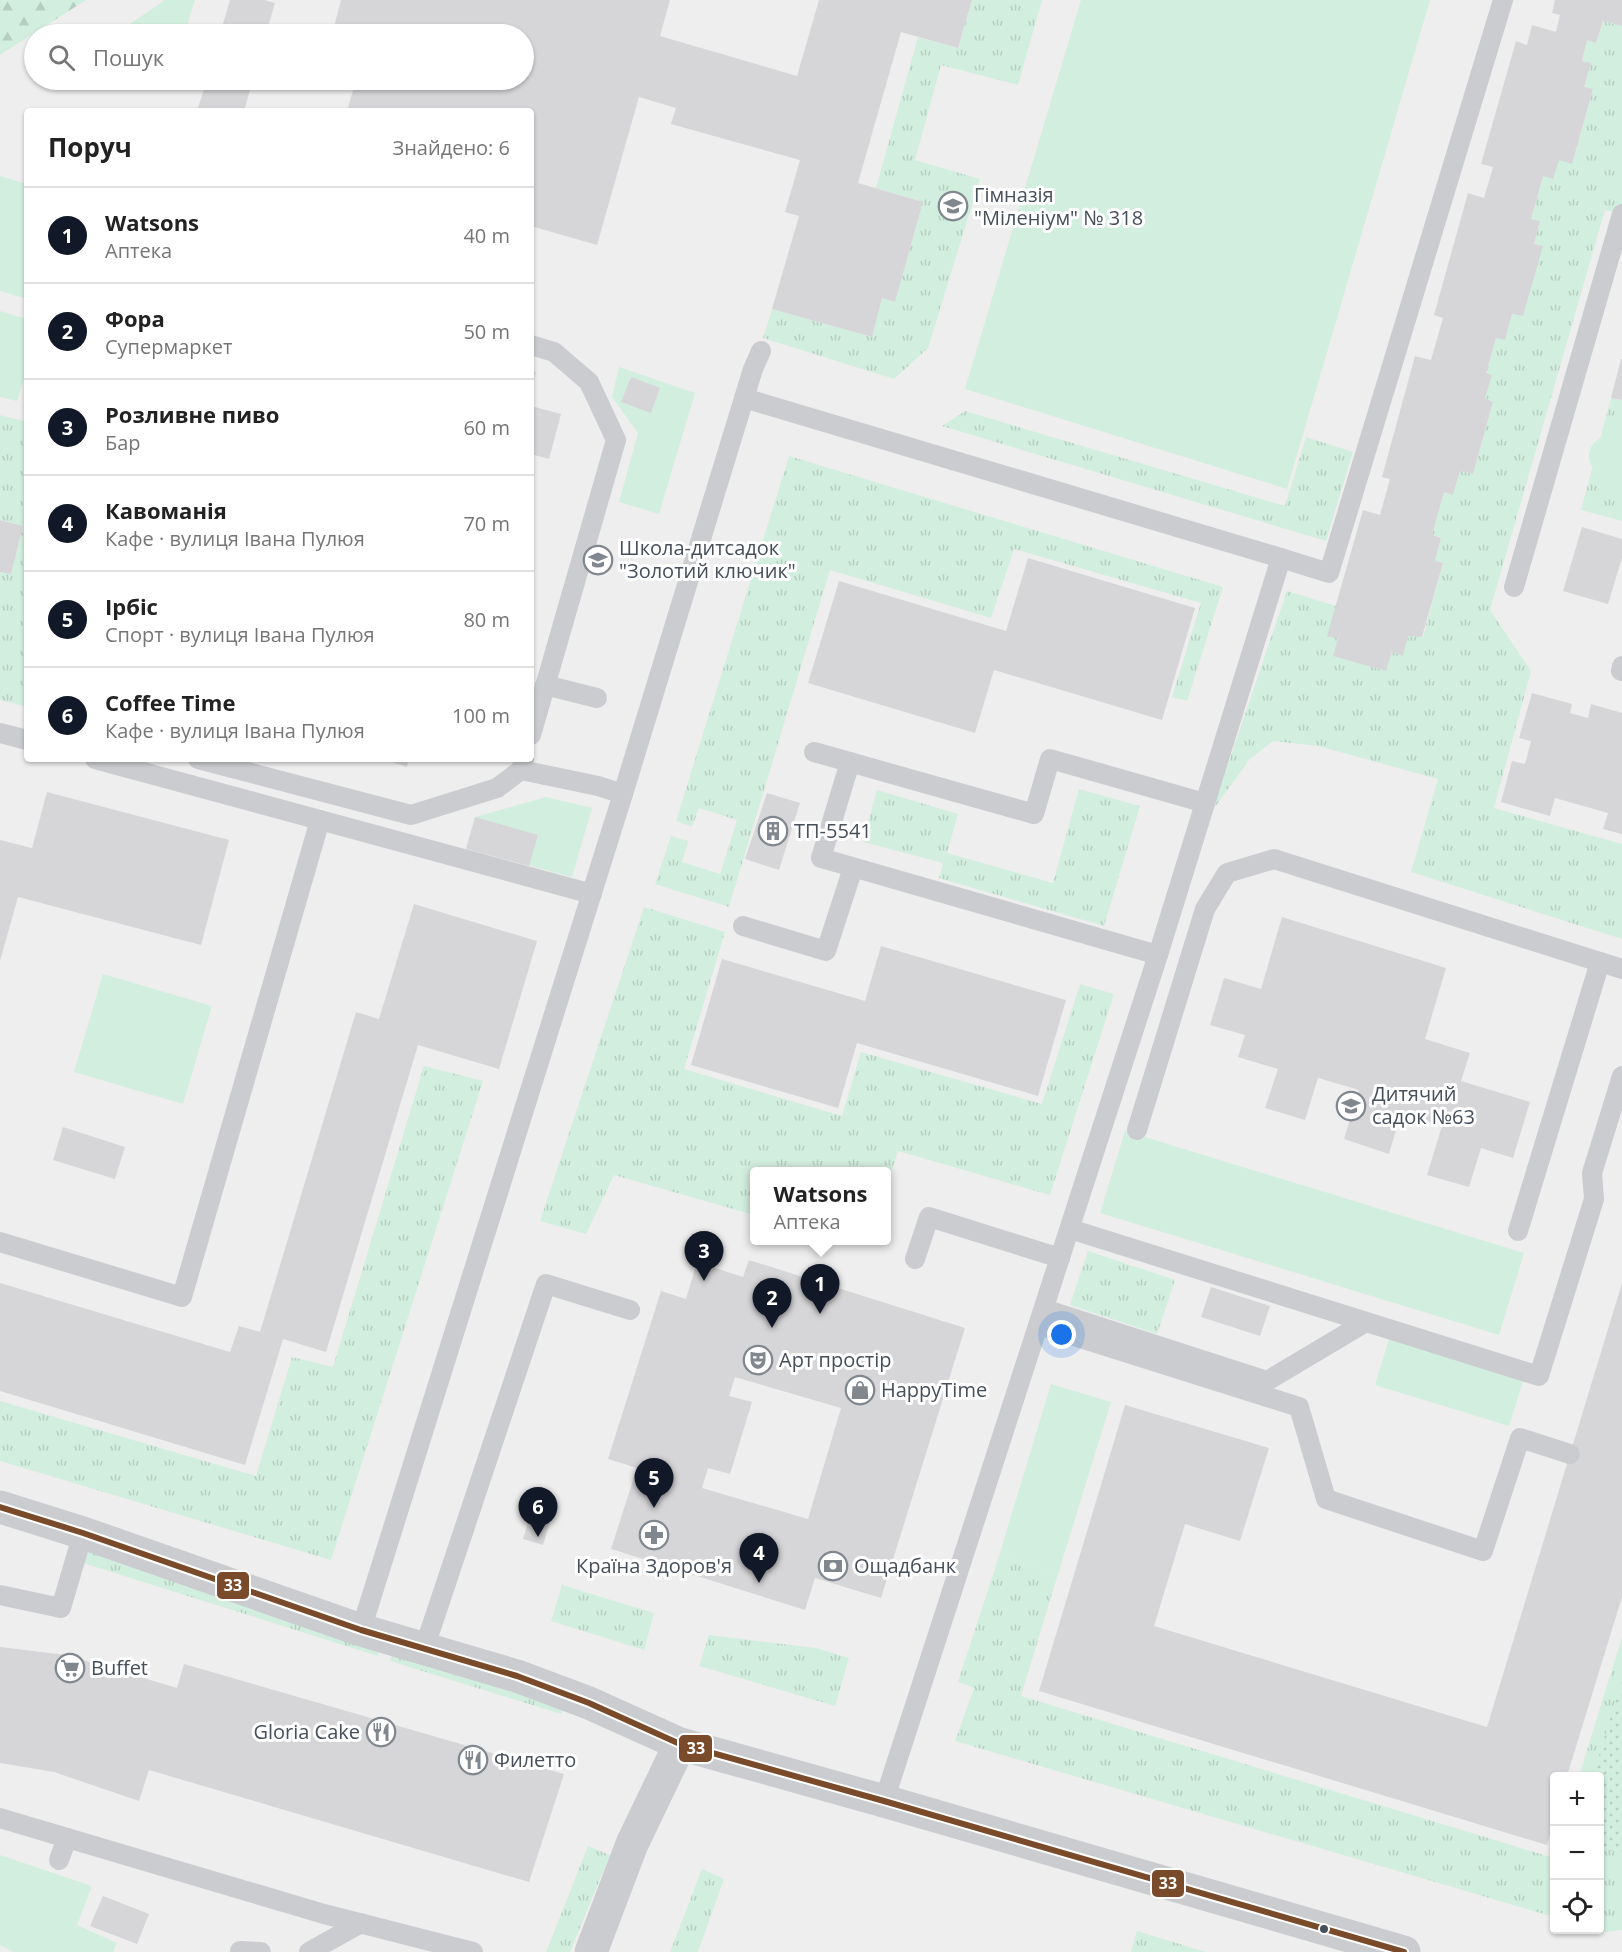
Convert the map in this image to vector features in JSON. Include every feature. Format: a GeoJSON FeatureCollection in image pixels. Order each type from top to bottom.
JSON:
{"type":"FeatureCollection","features":[{"type":"Feature","properties":{"kind":"street"},"geometry":{"type":"LineString","coordinates":[[0,1507],[83,1533],[361,1630],[518,1676],[589,1703],[680,1744],[1404,1952]]}},
{"type":"Feature","properties":{"kind":"street"},"geometry":{"type":"LineString","coordinates":[[591,1952],[632,1844],[680,1744]]}},
{"type":"Feature","properties":{"kind":"lane"},"geometry":{"type":"LineString","coordinates":[[744,398],[1329,573],[1503,0]]}},
{"type":"Feature","properties":{"kind":"lane"},"geometry":{"type":"LineString","coordinates":[[1514,587],[1622,214]]}},
{"type":"Feature","properties":{"kind":"lane"},"geometry":{"type":"LineString","coordinates":[[534,346],[554,352],[589,382],[616,440],[534,724]]}},
{"type":"Feature","properties":{"kind":"lane"},"geometry":{"type":"LineString","coordinates":[[361,1630],[592,894],[753,369],[761,351]]}},
{"type":"Feature","properties":{"kind":"lane"},"geometry":{"type":"LineString","coordinates":[[884,1801],[1158,955],[1281,558]]}},
{"type":"Feature","properties":{"kind":"lane"},"geometry":{"type":"LineString","coordinates":[[545,685],[597,698]]}},
{"type":"Feature","properties":{"kind":"lane"},"geometry":{"type":"LineString","coordinates":[[0,733],[24,740]]}},
{"type":"Feature","properties":{"kind":"lane"},"geometry":{"type":"LineString","coordinates":[[814,752],[1034,814],[1050,759],[1205,803]]}},
{"type":"Feature","properties":{"kind":"lane"},"geometry":{"type":"LineString","coordinates":[[106,762],[592,894]]}},
{"type":"Feature","properties":{"kind":"lane"},"geometry":{"type":"LineString","coordinates":[[209,762],[411,815],[498,788],[523,764],[623,794]]}},
{"type":"Feature","properties":{"kind":"lane"},"geometry":{"type":"LineString","coordinates":[[850,762],[821,858],[1158,955]]}},
{"type":"Feature","properties":{"kind":"lane"},"geometry":{"type":"LineString","coordinates":[[0,1242],[182,1297],[320,820]]}},
{"type":"Feature","properties":{"kind":"lane"},"geometry":{"type":"LineString","coordinates":[[1137,1130],[1205,909],[1227,873],[1274,859],[1622,969]]}},
{"type":"Feature","properties":{"kind":"lane"},"geometry":{"type":"LineString","coordinates":[[743,926],[826,951],[853,868]]}},
{"type":"Feature","properties":{"kind":"lane"},"geometry":{"type":"LineString","coordinates":[[1518,1231],[1600,962]]}},
{"type":"Feature","properties":{"kind":"lane"},"geometry":{"type":"LineString","coordinates":[[1070,1229],[1539,1376],[1594,1199],[1592,1173],[1622,1076]]}},
{"type":"Feature","properties":{"kind":"lane"},"geometry":{"type":"LineString","coordinates":[[915,1259],[929,1217],[1060,1258]]}},
{"type":"Feature","properties":{"kind":"lane"},"geometry":{"type":"LineString","coordinates":[[424,1649],[546,1284],[630,1310]]}},
{"type":"Feature","properties":{"kind":"lane"},"geometry":{"type":"LineString","coordinates":[[1041,1317],[1267,1381],[1366,1322]]}},
{"type":"Feature","properties":{"kind":"lane"},"geometry":{"type":"LineString","coordinates":[[1041,1317],[1299,1407],[1326,1499],[1483,1551],[1520,1438],[1569,1454]]}},
{"type":"Feature","properties":{"kind":"lane"},"geometry":{"type":"LineString","coordinates":[[0,1595],[62,1608],[83,1533]]}},
{"type":"Feature","properties":{"kind":"lane"},"geometry":{"type":"LineString","coordinates":[[0,1818],[360,1923],[473,1952]]}},
{"type":"Feature","properties":{"kind":"lane"},"geometry":{"type":"LineString","coordinates":[[59,1860],[67,1838]]}},
{"type":"Feature","properties":{"kind":"lane"},"geometry":{"type":"LineString","coordinates":[[309,1952],[360,1923]]}},
{"type":"Feature","properties":{"kind":"lane"},"geometry":{"type":"LineString","coordinates":[[240,1951],[261,1952]]}},
{"type":"Feature","properties":{"kind":"green space"},"geometry":{"type":"Polygon","coordinates":[[[0,0],[86,0],[48,24],[24,24],[24,40],[0,55],[0,0]]]}},
{"type":"Feature","properties":{"kind":"green space"},"geometry":{"type":"Polygon","coordinates":[[[165,0],[195,0],[187,24],[130,24],[165,0]]]}},
{"type":"Feature","properties":{"kind":"green space"},"geometry":{"type":"Polygon","coordinates":[[[972,0],[1042,0],[1018,85],[941,65],[915,160],[980,179],[928,348],[894,379],[763,338],[772,309],[872,337],[882,298],[895,301],[923,202],[876,188],[918,37],[958,48],[972,0]]]}},
{"type":"Feature","properties":{"kind":"green space"},"geometry":{"type":"Polygon","coordinates":[[[1081,0],[1430,0],[1287,489],[965,389],[1081,0]]]}},
{"type":"Feature","properties":{"kind":"green space"},"geometry":{"type":"Polygon","coordinates":[[[1603,21],[1622,26],[1622,214],[1605,210],[1490,610],[1531,671],[1494,808],[1622,844],[1622,939],[1411,872],[1438,779],[1318,746],[1273,741],[1250,759],[1212,811],[1287,591],[1336,606],[1338,639],[1334,656],[1386,671],[1392,652],[1403,655],[1408,636],[1423,637],[1443,563],[1435,561],[1441,538],[1432,535],[1444,492],[1453,495],[1460,471],[1473,474],[1493,402],[1485,398],[1491,375],[1486,373],[1496,338],[1505,340],[1512,314],[1523,316],[1542,246],[1534,244],[1540,221],[1531,219],[1543,176],[1559,160],[1572,163],[1593,90],[1584,87],[1591,64],[1582,61],[1587,40],[1596,43],[1603,21]]]}},
{"type":"Feature","properties":{"kind":"green space"},"geometry":{"type":"Polygon","coordinates":[[[0,176],[24,183],[24,298],[0,291],[0,176]]]}},
{"type":"Feature","properties":{"kind":"green space"},"geometry":{"type":"Polygon","coordinates":[[[0,311],[24,318],[24,379],[17,401],[0,397],[0,311]]]}},
{"type":"Feature","properties":{"kind":"green space"},"geometry":{"type":"Polygon","coordinates":[[[619,367],[695,393],[659,514],[619,502],[638,433],[612,397],[619,367]]]}},
{"type":"Feature","properties":{"kind":"green space"},"geometry":{"type":"Polygon","coordinates":[[[1611,398],[1622,400],[1622,521],[1581,510],[1611,398]]]}},
{"type":"Feature","properties":{"kind":"green space"},"geometry":{"type":"Polygon","coordinates":[[[965,411],[1285,506],[1306,437],[1353,452],[1326,541],[942,426],[965,411]]]}},
{"type":"Feature","properties":{"kind":"green space"},"geometry":{"type":"Polygon","coordinates":[[[0,415],[24,421],[24,706],[0,700],[0,572],[11,574],[23,526],[0,520],[0,415]]]}},
{"type":"Feature","properties":{"kind":"green space"},"geometry":{"type":"Polygon","coordinates":[[[1607,435],[1622,440],[1622,472],[1612,476],[1596,471],[1589,456],[1596,441],[1607,435]]]}},
{"type":"Feature","properties":{"kind":"green space"},"geometry":{"type":"Polygon","coordinates":[[[789,456],[1223,587],[1187,701],[1172,697],[1201,603],[1014,549],[991,618],[830,570],[729,907],[655,884],[671,836],[688,841],[682,862],[720,874],[737,820],[699,808],[692,827],[676,821],[789,456]]]}},
{"type":"Feature","properties":{"kind":"green space"},"geometry":{"type":"Polygon","coordinates":[[[1079,789],[1140,806],[1104,926],[939,878],[943,863],[863,842],[877,790],[958,814],[947,853],[1053,883],[1079,789]]]}},
{"type":"Feature","properties":{"kind":"green space"},"geometry":{"type":"Polygon","coordinates":[[[546,797],[592,808],[572,877],[466,849],[475,817],[546,797]]]}},
{"type":"Feature","properties":{"kind":"green space"},"geometry":{"type":"Polygon","coordinates":[[[644,907],[725,932],[684,1069],[842,1116],[861,1052],[1042,1104],[1080,984],[1114,994],[1050,1195],[898,1151],[891,1173],[891,1167],[750,1167],[750,1214],[614,1175],[586,1234],[540,1221],[644,907]]]}},
{"type":"Feature","properties":{"kind":"green space"},"geometry":{"type":"Polygon","coordinates":[[[103,974],[212,1006],[183,1104],[74,1072],[103,974]]]}},
{"type":"Feature","properties":{"kind":"green space"},"geometry":{"type":"Polygon","coordinates":[[[424,1066],[483,1081],[331,1560],[0,1461],[0,1401],[256,1476],[292,1357],[333,1367],[424,1066]]]}},
{"type":"Feature","properties":{"kind":"green space"},"geometry":{"type":"Polygon","coordinates":[[[1125,1131],[1524,1253],[1499,1335],[1100,1213],[1125,1131]]]}},
{"type":"Feature","properties":{"kind":"green space"},"geometry":{"type":"Polygon","coordinates":[[[1088,1251],[1175,1280],[1157,1334],[1070,1305],[1088,1251]]]}},
{"type":"Feature","properties":{"kind":"green space"},"geometry":{"type":"Polygon","coordinates":[[[1389,1339],[1523,1381],[1509,1426],[1375,1385],[1389,1339]]]}},
{"type":"Feature","properties":{"kind":"green space"},"geometry":{"type":"Polygon","coordinates":[[[1051,1384],[1111,1402],[1058,1574],[999,1556],[1051,1384]]]}},
{"type":"Feature","properties":{"kind":"green space"},"geometry":{"type":"Polygon","coordinates":[[[89,1542],[382,1642],[378,1656],[83,1563],[89,1542]]]}},
{"type":"Feature","properties":{"kind":"green space"},"geometry":{"type":"Polygon","coordinates":[[[999,1556],[1058,1574],[1021,1696],[1550,1857],[1550,1916],[955,1741],[974,1688],[958,1682],[999,1556]]]}},
{"type":"Feature","properties":{"kind":"green space"},"geometry":{"type":"Polygon","coordinates":[[[562,1585],[654,1613],[644,1650],[551,1621],[562,1585]]]}},
{"type":"Feature","properties":{"kind":"green space"},"geometry":{"type":"Polygon","coordinates":[[[709,1635],[816,1648],[849,1658],[835,1706],[699,1666],[709,1635]]]}},
{"type":"Feature","properties":{"kind":"green space"},"geometry":{"type":"Polygon","coordinates":[[[1622,1637],[1622,1930],[1604,1931],[1604,1772],[1580,1772],[1622,1637]]]}},
{"type":"Feature","properties":{"kind":"green space"},"geometry":{"type":"Polygon","coordinates":[[[395,1646],[565,1703],[561,1714],[390,1661],[395,1646]]]}},
{"type":"Feature","properties":{"kind":"green space"},"geometry":{"type":"Polygon","coordinates":[[[1622,1679],[1622,1854],[1604,1848],[1604,1772],[1594,1772],[1622,1679]]]}},
{"type":"Feature","properties":{"kind":"green space"},"geometry":{"type":"Polygon","coordinates":[[[588,1846],[610,1855],[570,1952],[546,1952],[588,1846]]]}},
{"type":"Feature","properties":{"kind":"green space"},"geometry":{"type":"Polygon","coordinates":[[[0,1855],[92,1886],[77,1925],[117,1943],[113,1952],[13,1952],[0,1945],[0,1855]]]}},
{"type":"Feature","properties":{"kind":"green space"},"geometry":{"type":"Polygon","coordinates":[[[702,1869],[724,1879],[698,1952],[670,1952],[702,1869]]]}},
{"type":"Feature","properties":{"kind":"green space"},"geometry":{"type":"Polygon","coordinates":[[[1137,1931],[1206,1952],[1131,1952],[1137,1931]]]}},
{"type":"Feature","properties":{"kind":"building"},"geometry":{"type":"Polygon","coordinates":[[[230,0],[264,0],[275,3],[269,24],[223,24],[230,0]]]}},
{"type":"Feature","properties":{"kind":"building"},"geometry":{"type":"Polygon","coordinates":[[[341,0],[670,0],[660,36],[797,76],[819,0],[972,0],[958,48],[901,32],[858,183],[923,202],[895,302],[882,298],[872,337],[772,309],[799,216],[785,212],[800,160],[671,124],[676,108],[639,97],[597,245],[534,227],[534,108],[348,108],[353,90],[534,90],[534,24],[335,24],[341,0]]]}},
{"type":"Feature","properties":{"kind":"building"},"geometry":{"type":"Polygon","coordinates":[[[1555,0],[1622,0],[1622,26],[1603,21],[1596,43],[1587,40],[1582,61],[1591,63],[1584,87],[1593,89],[1572,164],[1559,160],[1553,179],[1543,176],[1531,219],[1540,221],[1534,244],[1543,246],[1523,316],[1512,314],[1505,340],[1496,338],[1486,373],[1492,375],[1485,398],[1493,402],[1473,474],[1460,471],[1453,495],[1444,492],[1432,535],[1441,538],[1435,561],[1443,563],[1422,637],[1408,636],[1403,656],[1392,652],[1386,671],[1333,656],[1338,639],[1327,636],[1363,510],[1380,515],[1390,479],[1382,477],[1415,356],[1431,360],[1443,318],[1434,315],[1468,193],[1484,198],[1493,167],[1481,164],[1516,41],[1527,45],[1532,25],[1556,32],[1560,15],[1552,13],[1555,0]]]}},
{"type":"Feature","properties":{"kind":"building"},"geometry":{"type":"Polygon","coordinates":[[[204,90],[250,90],[245,108],[198,108],[204,90]]]}},
{"type":"Feature","properties":{"kind":"building"},"geometry":{"type":"Polygon","coordinates":[[[1622,359],[1622,400],[1611,398],[1622,359]]]}},
{"type":"Feature","properties":{"kind":"building"},"geometry":{"type":"Polygon","coordinates":[[[631,377],[660,388],[651,413],[621,402],[631,377]]]}},
{"type":"Feature","properties":{"kind":"building"},"geometry":{"type":"Polygon","coordinates":[[[534,407],[561,414],[549,459],[534,455],[534,407]]]}},
{"type":"Feature","properties":{"kind":"building"},"geometry":{"type":"Polygon","coordinates":[[[0,520],[23,526],[11,574],[0,572],[0,520]]]}},
{"type":"Feature","properties":{"kind":"building"},"geometry":{"type":"Polygon","coordinates":[[[1582,527],[1622,539],[1622,558],[1608,604],[1563,591],[1582,527]]]}},
{"type":"Feature","properties":{"kind":"building"},"geometry":{"type":"Polygon","coordinates":[[[1028,558],[1195,608],[1162,720],[994,670],[975,733],[808,683],[839,581],[1006,631],[1028,558]]]}},
{"type":"Feature","properties":{"kind":"building"},"geometry":{"type":"Polygon","coordinates":[[[1532,693],[1572,704],[1570,713],[1588,718],[1591,704],[1622,713],[1622,834],[1603,829],[1608,813],[1555,798],[1550,816],[1501,802],[1512,761],[1525,764],[1531,741],[1519,738],[1532,693]]]}},
{"type":"Feature","properties":{"kind":"building"},"geometry":{"type":"Polygon","coordinates":[[[391,762],[408,762],[407,767],[391,762]]]}},
{"type":"Feature","properties":{"kind":"building"},"geometry":{"type":"Polygon","coordinates":[[[47,792],[229,840],[201,945],[18,897],[0,961],[0,840],[32,848],[47,792]]]}},
{"type":"Feature","properties":{"kind":"building","name":"ТП-5541"},"geometry":{"type":"Polygon","coordinates":[[[767,793],[800,803],[779,870],[745,859],[767,793]]]}},
{"type":"Feature","properties":{"kind":"building"},"geometry":{"type":"Polygon","coordinates":[[[475,817],[538,835],[529,866],[466,849],[475,817]]]}},
{"type":"Feature","properties":{"kind":"building"},"geometry":{"type":"Polygon","coordinates":[[[414,904],[537,941],[499,1069],[418,1045],[326,1352],[283,1339],[245,1465],[0,1391],[0,1283],[230,1352],[239,1326],[260,1332],[356,1012],[379,1019],[414,904]]]}},
{"type":"Feature","properties":{"kind":"building"},"geometry":{"type":"Polygon","coordinates":[[[1282,917],[1446,968],[1425,1039],[1470,1053],[1461,1081],[1530,1102],[1513,1158],[1481,1148],[1469,1187],[1427,1175],[1442,1126],[1401,1113],[1389,1154],[1344,1139],[1359,1090],[1318,1078],[1305,1120],[1265,1108],[1278,1069],[1238,1057],[1245,1035],[1210,1025],[1224,978],[1261,989],[1282,917]]]}},
{"type":"Feature","properties":{"kind":"building"},"geometry":{"type":"Polygon","coordinates":[[[881,946],[1066,1000],[1038,1096],[857,1043],[838,1108],[691,1065],[722,959],[865,1001],[881,946]]]}},
{"type":"Feature","properties":{"kind":"building"},"geometry":{"type":"Polygon","coordinates":[[[63,1127],[125,1147],[115,1179],[53,1160],[63,1127]]]}},
{"type":"Feature","properties":{"kind":"building"},"geometry":{"type":"Polygon","coordinates":[[[749,1260],[965,1328],[881,1598],[815,1578],[805,1610],[611,1549],[637,1468],[608,1459],[661,1291],[686,1299],[697,1262],[743,1277],[749,1260]],[[735,1377],[729,1396],[752,1402],[730,1474],[708,1468],[702,1488],[808,1519],[841,1408],[735,1377]]]}},
{"type":"Feature","properties":{"kind":"building"},"geometry":{"type":"Polygon","coordinates":[[[1622,1283],[1622,1597],[1568,1772],[1550,1772],[1550,1834],[1547,1845],[1039,1691],[1125,1405],[1269,1448],[1240,1541],[1185,1524],[1154,1626],[1487,1727],[1622,1283]]]}},
{"type":"Feature","properties":{"kind":"building"},"geometry":{"type":"Polygon","coordinates":[[[1211,1287],[1270,1306],[1260,1336],[1201,1317],[1211,1287]]]}},
{"type":"Feature","properties":{"kind":"building"},"geometry":{"type":"Polygon","coordinates":[[[536,1497],[556,1503],[543,1545],[523,1539],[536,1497]]]}},
{"type":"Feature","properties":{"kind":"building"},"geometry":{"type":"Polygon","coordinates":[[[0,1647],[66,1655],[177,1688],[184,1664],[564,1774],[529,1882],[149,1770],[139,1801],[54,1772],[0,1763],[0,1647]]]}},
{"type":"Feature","properties":{"kind":"building"},"geometry":{"type":"Polygon","coordinates":[[[103,1896],[149,1914],[137,1944],[90,1926],[103,1896]]]}},
{"type":"Feature","properties":{"kind":"transit line","name":"33"},"geometry":{"type":"LineString","coordinates":[[0,1507],[83,1533],[361,1630],[517,1676],[589,1703],[680,1744],[1404,1952]]}},
{"type":"Feature","properties":{"kind":"place","name":"Гімназія \"Міленіум\" № 318"},"geometry":{"type":"Point","coordinates":[953,206]}},
{"type":"Feature","properties":{"kind":"place","name":"Школа-дитсадок \"Золотий ключик\""},"geometry":{"type":"Point","coordinates":[598,560]}},
{"type":"Feature","properties":{"kind":"place","name":"ТП-5541"},"geometry":{"type":"Point","coordinates":[773,831]}},
{"type":"Feature","properties":{"kind":"place","name":"Дитячий садок №63"},"geometry":{"type":"Point","coordinates":[1351,1106]}},
{"type":"Feature","properties":{"kind":"place","name":"Розливне пиво"},"geometry":{"type":"Point","coordinates":[704,1281]}},
{"type":"Feature","properties":{"kind":"place","name":"Watsons"},"geometry":{"type":"Point","coordinates":[820,1314]}},
{"type":"Feature","properties":{"kind":"place","name":"Фора"},"geometry":{"type":"Point","coordinates":[772,1328]}},
{"type":"Feature","properties":{"kind":"place","name":"Арт простір"},"geometry":{"type":"Point","coordinates":[758,1360]}},
{"type":"Feature","properties":{"kind":"place","name":"HappyTime"},"geometry":{"type":"Point","coordinates":[860,1390]}},
{"type":"Feature","properties":{"kind":"place","name":"Ірбіс"},"geometry":{"type":"Point","coordinates":[654,1508]}},
{"type":"Feature","properties":{"kind":"place","name":"Країна Здоров'я"},"geometry":{"type":"Point","coordinates":[654,1535]}},
{"type":"Feature","properties":{"kind":"place","name":"Coffee Time"},"geometry":{"type":"Point","coordinates":[538,1537]}},
{"type":"Feature","properties":{"kind":"place","name":"Ощадбанк"},"geometry":{"type":"Point","coordinates":[833,1566]}},
{"type":"Feature","properties":{"kind":"place","name":"Кавоманія"},"geometry":{"type":"Point","coordinates":[759,1583]}},
{"type":"Feature","properties":{"kind":"place","name":"Buffet"},"geometry":{"type":"Point","coordinates":[70,1668]}},
{"type":"Feature","properties":{"kind":"place","name":"Gloria Cake"},"geometry":{"type":"Point","coordinates":[381,1732]}},
{"type":"Feature","properties":{"kind":"place","name":"Филетто"},"geometry":{"type":"Point","coordinates":[473,1760]}}]}
